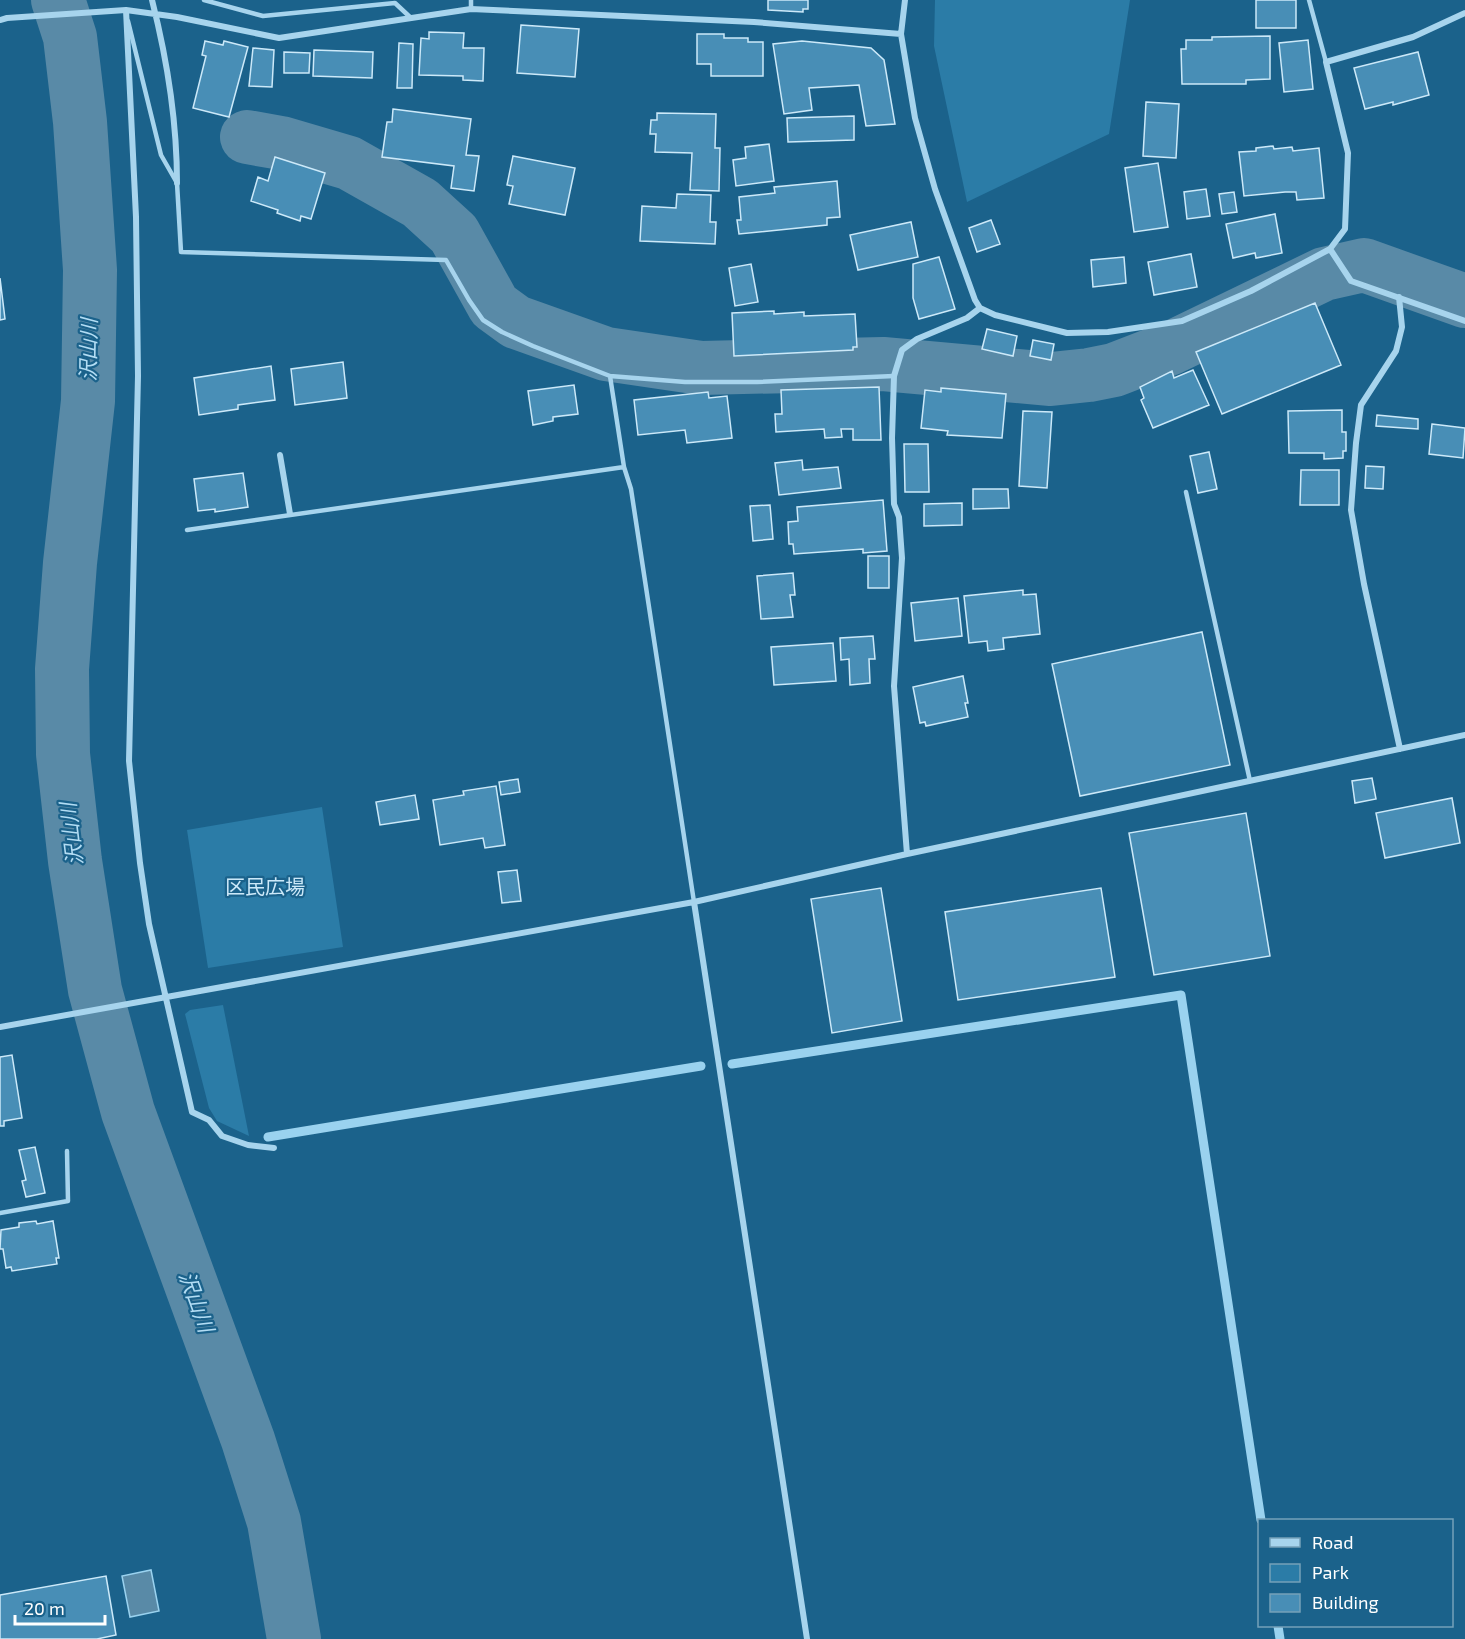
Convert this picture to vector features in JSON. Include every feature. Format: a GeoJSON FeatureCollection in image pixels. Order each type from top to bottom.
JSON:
{"type":"FeatureCollection","features":[{"type":"Feature","properties":{"kind":"street"},"geometry":{"type":"LineString","coordinates":[[152,0],[160,33],[177,145],[177,183]]}},
{"type":"Feature","properties":{"kind":"street"},"geometry":{"type":"LineString","coordinates":[[905,0],[901,34],[915,118],[935,189],[975,300],[980,308],[995,315],[1067,333],[1108,332],[1182,321],[1251,291],[1330,249],[1345,229],[1348,153],[1326,62],[1413,37],[1465,13]]}},
{"type":"Feature","properties":{"kind":"street"},"geometry":{"type":"LineString","coordinates":[[126,9],[136,217],[138,376],[129,760],[140,863],[149,924],[192,1112],[209,1120],[222,1136],[248,1145],[274,1148]]}},
{"type":"Feature","properties":{"kind":"street"},"geometry":{"type":"LineString","coordinates":[[4,19],[126,9],[279,38],[471,9],[754,22],[901,34]]}},
{"type":"Feature","properties":{"kind":"street"},"geometry":{"type":"LineString","coordinates":[[1330,249],[1351,282],[1465,321]]}},
{"type":"Feature","properties":{"kind":"street"},"geometry":{"type":"LineString","coordinates":[[1399,297],[1402,327],[1396,351],[1361,405],[1351,510],[1364,584],[1400,749]]}},
{"type":"Feature","properties":{"kind":"street"},"geometry":{"type":"LineString","coordinates":[[907,854],[894,686],[902,558],[898,517],[894,504],[892,438],[894,376],[902,350],[916,339],[967,318],[980,308]]}},
{"type":"Feature","properties":{"kind":"street"},"geometry":{"type":"LineString","coordinates":[[280,455],[290,514]]}},
{"type":"Feature","properties":{"kind":"street"},"geometry":{"type":"LineString","coordinates":[[0,1027],[694,902],[907,854],[1465,735]]}},
{"type":"Feature","properties":{"kind":"street"},"geometry":{"type":"LineString","coordinates":[[694,902],[807,1639]]}},
{"type":"Feature","properties":{"kind":"lane"},"geometry":{"type":"LineString","coordinates":[[204,0],[263,16],[395,3],[411,18]]}},
{"type":"Feature","properties":{"kind":"lane"},"geometry":{"type":"LineString","coordinates":[[471,0],[471,9]]}},
{"type":"Feature","properties":{"kind":"lane"},"geometry":{"type":"LineString","coordinates":[[1309,0],[1326,62]]}},
{"type":"Feature","properties":{"kind":"lane"},"geometry":{"type":"LineString","coordinates":[[126,9],[161,154],[177,183],[182,252],[446,260],[483,320],[501,332],[610,376],[685,382],[894,376]]}},
{"type":"Feature","properties":{"kind":"lane"},"geometry":{"type":"LineString","coordinates":[[610,376],[624,466],[631,489],[694,902]]}},
{"type":"Feature","properties":{"kind":"lane"},"geometry":{"type":"LineString","coordinates":[[187,531],[624,466]]}},
{"type":"Feature","properties":{"kind":"lane"},"geometry":{"type":"LineString","coordinates":[[1186,492],[1250,780]]}},
{"type":"Feature","properties":{"kind":"lane"},"geometry":{"type":"LineString","coordinates":[[0,1213],[68,1201],[67,1151]]}},
{"type":"Feature","properties":{"kind":"green space"},"geometry":{"type":"Polygon","coordinates":[[[935,0],[1130,0],[1109,134],[967,202],[934,46],[935,0]]]}},
{"type":"Feature","properties":{"kind":"green space","name":"区民広場"},"geometry":{"type":"Polygon","coordinates":[[[322,807],[343,947],[208,968],[187,830],[322,807]]]}},
{"type":"Feature","properties":{"kind":"green space"},"geometry":{"type":"Polygon","coordinates":[[[223,1005],[249,1136],[217,1121],[209,1108],[185,1014],[190,1010],[223,1005]]]}},
{"type":"Feature","properties":{"kind":"shaded area"},"geometry":{"type":"Polygon","coordinates":[[[151,1570],[159,1611],[130,1617],[122,1576],[151,1570]]]}},
{"type":"Feature","properties":{"kind":"building"},"geometry":{"type":"Polygon","coordinates":[[[768,0],[808,0],[808,9],[803,9],[803,12],[768,10],[768,0]]]}},
{"type":"Feature","properties":{"kind":"building"},"geometry":{"type":"Polygon","coordinates":[[[1256,0],[1296,0],[1296,28],[1256,28],[1256,0]]]}},
{"type":"Feature","properties":{"kind":"building"},"geometry":{"type":"Polygon","coordinates":[[[521,25],[579,29],[575,77],[517,73],[521,25]]]}},
{"type":"Feature","properties":{"kind":"building"},"geometry":{"type":"Polygon","coordinates":[[[429,32],[464,33],[463,48],[484,48],[483,81],[463,80],[463,76],[419,75],[421,38],[429,39],[429,32]]]}},
{"type":"Feature","properties":{"kind":"building"},"geometry":{"type":"Polygon","coordinates":[[[697,34],[724,34],[724,38],[748,38],[748,42],[763,42],[763,76],[711,76],[711,64],[697,64],[697,34]]]}},
{"type":"Feature","properties":{"kind":"building"},"geometry":{"type":"Polygon","coordinates":[[[1270,36],[1270,79],[1246,80],[1246,84],[1182,84],[1181,49],[1186,49],[1186,40],[1270,36]]]}},
{"type":"Feature","properties":{"kind":"building"},"geometry":{"type":"Polygon","coordinates":[[[1308,40],[1313,89],[1284,92],[1279,43],[1308,40]]]}},
{"type":"Feature","properties":{"kind":"building"},"geometry":{"type":"Polygon","coordinates":[[[205,41],[223,45],[224,41],[248,47],[229,117],[193,108],[206,56],[202,55],[205,41]]]}},
{"type":"Feature","properties":{"kind":"building"},"geometry":{"type":"Polygon","coordinates":[[[802,41],[871,48],[884,60],[895,124],[866,126],[859,85],[809,88],[812,110],[784,114],[773,44],[802,41]]]}},
{"type":"Feature","properties":{"kind":"building"},"geometry":{"type":"Polygon","coordinates":[[[399,43],[413,44],[412,88],[397,88],[399,43]]]}},
{"type":"Feature","properties":{"kind":"building"},"geometry":{"type":"Polygon","coordinates":[[[253,48],[274,50],[272,87],[249,86],[253,48]]]}},
{"type":"Feature","properties":{"kind":"building"},"geometry":{"type":"Polygon","coordinates":[[[314,50],[373,52],[372,78],[313,76],[314,50]]]}},
{"type":"Feature","properties":{"kind":"building"},"geometry":{"type":"Polygon","coordinates":[[[284,52],[310,53],[309,73],[284,73],[284,52]]]}},
{"type":"Feature","properties":{"kind":"building"},"geometry":{"type":"Polygon","coordinates":[[[1418,52],[1429,95],[1393,105],[1393,102],[1365,109],[1354,68],[1418,52]]]}},
{"type":"Feature","properties":{"kind":"building"},"geometry":{"type":"Polygon","coordinates":[[[1146,102],[1179,104],[1176,158],[1143,156],[1146,102]]]}},
{"type":"Feature","properties":{"kind":"building"},"geometry":{"type":"Polygon","coordinates":[[[393,109],[471,119],[466,155],[479,156],[474,191],[451,188],[454,166],[382,157],[387,122],[392,122],[393,109]]]}},
{"type":"Feature","properties":{"kind":"building"},"geometry":{"type":"Polygon","coordinates":[[[657,113],[716,114],[715,148],[720,148],[719,191],[690,190],[692,153],[655,152],[656,134],[650,134],[651,120],[657,120],[657,113]]]}},
{"type":"Feature","properties":{"kind":"building"},"geometry":{"type":"Polygon","coordinates":[[[854,116],[854,140],[788,142],[787,118],[854,116]]]}},
{"type":"Feature","properties":{"kind":"building"},"geometry":{"type":"Polygon","coordinates":[[[769,144],[774,181],[736,186],[733,160],[746,158],[745,147],[769,144]]]}},
{"type":"Feature","properties":{"kind":"building"},"geometry":{"type":"Polygon","coordinates":[[[1273,146],[1274,149],[1292,147],[1293,151],[1319,148],[1324,198],[1297,200],[1296,192],[1244,196],[1239,152],[1256,151],[1256,148],[1273,146]]]}},
{"type":"Feature","properties":{"kind":"building"},"geometry":{"type":"Polygon","coordinates":[[[513,156],[575,168],[565,215],[509,204],[513,186],[507,185],[513,156]]]}},
{"type":"Feature","properties":{"kind":"building"},"geometry":{"type":"Polygon","coordinates":[[[275,157],[325,173],[311,219],[301,216],[300,221],[277,213],[278,210],[251,201],[258,177],[268,181],[275,157]]]}},
{"type":"Feature","properties":{"kind":"building"},"geometry":{"type":"Polygon","coordinates":[[[1158,163],[1168,227],[1134,232],[1125,168],[1158,163]]]}},
{"type":"Feature","properties":{"kind":"building"},"geometry":{"type":"Polygon","coordinates":[[[837,181],[840,217],[827,218],[827,225],[739,234],[737,220],[741,220],[739,197],[775,193],[774,187],[837,181]]]}},
{"type":"Feature","properties":{"kind":"building"},"geometry":{"type":"Polygon","coordinates":[[[1206,189],[1210,216],[1187,219],[1184,192],[1206,189]]]}},
{"type":"Feature","properties":{"kind":"building"},"geometry":{"type":"Polygon","coordinates":[[[1234,192],[1237,212],[1222,214],[1219,194],[1234,192]]]}},
{"type":"Feature","properties":{"kind":"building"},"geometry":{"type":"Polygon","coordinates":[[[677,194],[711,195],[710,222],[716,222],[715,244],[640,241],[642,206],[676,208],[677,194]]]}},
{"type":"Feature","properties":{"kind":"building"},"geometry":{"type":"Polygon","coordinates":[[[1275,214],[1282,253],[1256,258],[1255,253],[1233,258],[1226,224],[1275,214]]]}},
{"type":"Feature","properties":{"kind":"building"},"geometry":{"type":"Polygon","coordinates":[[[991,220],[1000,244],[977,252],[969,228],[991,220]]]}},
{"type":"Feature","properties":{"kind":"building"},"geometry":{"type":"Polygon","coordinates":[[[911,222],[918,257],[858,270],[850,235],[911,222]]]}},
{"type":"Feature","properties":{"kind":"building"},"geometry":{"type":"Polygon","coordinates":[[[1191,254],[1197,287],[1154,295],[1148,262],[1191,254]]]}},
{"type":"Feature","properties":{"kind":"building"},"geometry":{"type":"Polygon","coordinates":[[[939,257],[955,309],[919,319],[913,298],[913,264],[939,257]]]}},
{"type":"Feature","properties":{"kind":"building"},"geometry":{"type":"Polygon","coordinates":[[[1124,257],[1126,283],[1093,287],[1091,260],[1124,257]]]}},
{"type":"Feature","properties":{"kind":"building"},"geometry":{"type":"Polygon","coordinates":[[[751,264],[758,302],[735,306],[729,268],[751,264]]]}},
{"type":"Feature","properties":{"kind":"building"},"geometry":{"type":"Polygon","coordinates":[[[0,278],[5,319],[0,320],[0,278]]]}},
{"type":"Feature","properties":{"kind":"building"},"geometry":{"type":"Polygon","coordinates":[[[1315,303],[1341,365],[1222,414],[1196,352],[1315,303]]]}},
{"type":"Feature","properties":{"kind":"building"},"geometry":{"type":"Polygon","coordinates":[[[774,311],[774,314],[804,312],[804,316],[855,314],[857,347],[853,347],[853,350],[734,356],[732,313],[774,311]]]}},
{"type":"Feature","properties":{"kind":"building"},"geometry":{"type":"Polygon","coordinates":[[[987,329],[1017,336],[1013,356],[982,349],[987,329]]]}},
{"type":"Feature","properties":{"kind":"building"},"geometry":{"type":"Polygon","coordinates":[[[1033,340],[1054,344],[1051,360],[1030,356],[1033,340]]]}},
{"type":"Feature","properties":{"kind":"building"},"geometry":{"type":"Polygon","coordinates":[[[343,362],[347,398],[295,405],[291,369],[343,362]]]}},
{"type":"Feature","properties":{"kind":"building"},"geometry":{"type":"Polygon","coordinates":[[[271,366],[275,400],[238,405],[238,409],[199,415],[194,378],[271,366]]]}},
{"type":"Feature","properties":{"kind":"building"},"geometry":{"type":"Polygon","coordinates":[[[1193,370],[1209,405],[1153,428],[1141,400],[1144,398],[1140,387],[1172,371],[1174,378],[1193,370]]]}},
{"type":"Feature","properties":{"kind":"building"},"geometry":{"type":"Polygon","coordinates":[[[574,385],[578,414],[553,417],[553,421],[533,425],[528,391],[574,385]]]}},
{"type":"Feature","properties":{"kind":"building"},"geometry":{"type":"Polygon","coordinates":[[[879,387],[881,440],[853,440],[853,429],[841,429],[842,437],[825,438],[824,429],[776,432],[775,414],[782,414],[781,390],[879,387]]]}},
{"type":"Feature","properties":{"kind":"building"},"geometry":{"type":"Polygon","coordinates":[[[941,388],[1006,394],[1002,438],[947,435],[948,431],[921,428],[925,390],[941,392],[941,388]]]}},
{"type":"Feature","properties":{"kind":"building"},"geometry":{"type":"Polygon","coordinates":[[[708,392],[709,398],[727,396],[732,438],[687,443],[685,430],[638,435],[634,400],[708,392]]]}},
{"type":"Feature","properties":{"kind":"building"},"geometry":{"type":"Polygon","coordinates":[[[1342,410],[1342,432],[1346,432],[1346,451],[1343,451],[1343,458],[1324,459],[1324,453],[1289,453],[1288,411],[1342,410]]]}},
{"type":"Feature","properties":{"kind":"building"},"geometry":{"type":"Polygon","coordinates":[[[1023,411],[1052,412],[1047,488],[1019,486],[1023,411]]]}},
{"type":"Feature","properties":{"kind":"building"},"geometry":{"type":"Polygon","coordinates":[[[1377,415],[1418,419],[1418,429],[1376,426],[1377,415]]]}},
{"type":"Feature","properties":{"kind":"building"},"geometry":{"type":"Polygon","coordinates":[[[1432,424],[1465,428],[1463,458],[1429,454],[1432,424]]]}},
{"type":"Feature","properties":{"kind":"building"},"geometry":{"type":"Polygon","coordinates":[[[904,444],[928,444],[929,492],[905,492],[904,444]]]}},
{"type":"Feature","properties":{"kind":"building"},"geometry":{"type":"Polygon","coordinates":[[[1209,452],[1217,489],[1198,493],[1190,456],[1209,452]]]}},
{"type":"Feature","properties":{"kind":"building"},"geometry":{"type":"Polygon","coordinates":[[[802,460],[803,470],[838,467],[841,488],[779,495],[775,463],[802,460]]]}},
{"type":"Feature","properties":{"kind":"building"},"geometry":{"type":"Polygon","coordinates":[[[1366,466],[1384,467],[1383,489],[1365,488],[1366,466]]]}},
{"type":"Feature","properties":{"kind":"building"},"geometry":{"type":"Polygon","coordinates":[[[1301,470],[1339,470],[1339,505],[1300,505],[1301,470]]]}},
{"type":"Feature","properties":{"kind":"building"},"geometry":{"type":"Polygon","coordinates":[[[243,473],[248,507],[215,512],[215,509],[198,511],[194,479],[243,473]]]}},
{"type":"Feature","properties":{"kind":"building"},"geometry":{"type":"Polygon","coordinates":[[[973,489],[1008,489],[1009,508],[973,509],[973,489]]]}},
{"type":"Feature","properties":{"kind":"building"},"geometry":{"type":"Polygon","coordinates":[[[883,500],[887,551],[863,553],[863,549],[794,554],[793,544],[789,544],[788,522],[798,521],[797,507],[883,500]]]}},
{"type":"Feature","properties":{"kind":"building"},"geometry":{"type":"Polygon","coordinates":[[[962,503],[962,525],[924,526],[924,504],[962,503]]]}},
{"type":"Feature","properties":{"kind":"building"},"geometry":{"type":"Polygon","coordinates":[[[770,505],[773,539],[753,541],[750,506],[770,505]]]}},
{"type":"Feature","properties":{"kind":"building"},"geometry":{"type":"Polygon","coordinates":[[[868,556],[889,556],[889,588],[868,588],[868,556]]]}},
{"type":"Feature","properties":{"kind":"building"},"geometry":{"type":"Polygon","coordinates":[[[793,573],[795,595],[790,595],[793,617],[761,619],[757,576],[793,573]]]}},
{"type":"Feature","properties":{"kind":"building"},"geometry":{"type":"Polygon","coordinates":[[[1023,590],[1023,595],[1036,594],[1040,634],[1003,638],[1004,649],[988,651],[987,641],[969,643],[964,596],[1023,590]]]}},
{"type":"Feature","properties":{"kind":"building"},"geometry":{"type":"Polygon","coordinates":[[[958,598],[962,636],[915,641],[911,603],[958,598]]]}},
{"type":"Feature","properties":{"kind":"building"},"geometry":{"type":"Polygon","coordinates":[[[1202,632],[1230,765],[1080,796],[1052,664],[1202,632]]]}},
{"type":"Feature","properties":{"kind":"building"},"geometry":{"type":"Polygon","coordinates":[[[873,636],[875,659],[869,659],[870,683],[850,685],[849,659],[841,660],[840,638],[873,636]]]}},
{"type":"Feature","properties":{"kind":"building"},"geometry":{"type":"Polygon","coordinates":[[[833,643],[836,681],[774,685],[771,647],[833,643]]]}},
{"type":"Feature","properties":{"kind":"building"},"geometry":{"type":"Polygon","coordinates":[[[963,676],[968,717],[926,726],[925,722],[920,723],[913,687],[963,676]]]}},
{"type":"Feature","properties":{"kind":"building"},"geometry":{"type":"Polygon","coordinates":[[[1372,778],[1376,799],[1355,803],[1352,781],[1372,778]]]}},
{"type":"Feature","properties":{"kind":"building"},"geometry":{"type":"Polygon","coordinates":[[[518,779],[520,792],[501,795],[499,782],[518,779]]]}},
{"type":"Feature","properties":{"kind":"building"},"geometry":{"type":"Polygon","coordinates":[[[496,786],[505,845],[485,848],[483,838],[440,845],[433,800],[464,795],[463,791],[496,786]]]}},
{"type":"Feature","properties":{"kind":"building"},"geometry":{"type":"Polygon","coordinates":[[[415,795],[419,819],[380,825],[376,802],[415,795]]]}},
{"type":"Feature","properties":{"kind":"building"},"geometry":{"type":"Polygon","coordinates":[[[1452,798],[1460,843],[1385,858],[1376,813],[1452,798]]]}},
{"type":"Feature","properties":{"kind":"building"},"geometry":{"type":"Polygon","coordinates":[[[1246,813],[1270,956],[1154,975],[1129,833],[1246,813]]]}},
{"type":"Feature","properties":{"kind":"building"},"geometry":{"type":"Polygon","coordinates":[[[517,870],[521,901],[502,903],[498,872],[517,870]]]}},
{"type":"Feature","properties":{"kind":"building"},"geometry":{"type":"Polygon","coordinates":[[[881,888],[902,1021],[832,1033],[811,899],[881,888]]]}},
{"type":"Feature","properties":{"kind":"building"},"geometry":{"type":"Polygon","coordinates":[[[1101,888],[1115,977],[958,1000],[945,912],[1101,888]]]}},
{"type":"Feature","properties":{"kind":"building"},"geometry":{"type":"Polygon","coordinates":[[[12,1055],[22,1118],[4,1121],[4,1126],[0,1126],[0,1057],[12,1055]]]}},
{"type":"Feature","properties":{"kind":"building"},"geometry":{"type":"Polygon","coordinates":[[[35,1147],[45,1193],[26,1197],[22,1181],[26,1180],[19,1150],[35,1147]]]}},
{"type":"Feature","properties":{"kind":"building"},"geometry":{"type":"Polygon","coordinates":[[[36,1221],[37,1224],[53,1221],[59,1258],[56,1258],[57,1264],[12,1271],[11,1267],[6,1268],[3,1249],[0,1249],[1,1230],[19,1227],[19,1223],[36,1221]]]}},
{"type":"Feature","properties":{"kind":"building"},"geometry":{"type":"Polygon","coordinates":[[[106,1576],[116,1635],[97,1639],[0,1639],[0,1595],[106,1576]]]}},
{"type":"Feature","properties":{"kind":"waterway","name":"沢山川"},"geometry":{"type":"LineString","coordinates":[[58,0],[70,37],[80,122],[90,270],[88,401],[70,563],[62,669],[63,754],[75,861],[95,990],[128,1112],[248,1440],[274,1522],[294,1639]]}},
{"type":"Feature","properties":{"kind":"waterway"},"geometry":{"type":"LineString","coordinates":[[247,137],[281,143],[349,163],[420,203],[454,234],[494,306],[516,322],[606,354],[701,368],[883,364],[1051,379],[1089,375],[1114,370],[1171,348],[1324,274],[1364,265],[1465,301]]}},
{"type":"Feature","properties":{"kind":"waterway"},"geometry":{"type":"LineString","coordinates":[[732,1064],[1181,995],[1261,1519]]}},
{"type":"Feature","properties":{"kind":"waterway"},"geometry":{"type":"LineString","coordinates":[[268,1137],[701,1066]]}},
{"type":"Feature","properties":{"kind":"waterway"},"geometry":{"type":"LineString","coordinates":[[1278,1627],[1280,1639]]}}]}
